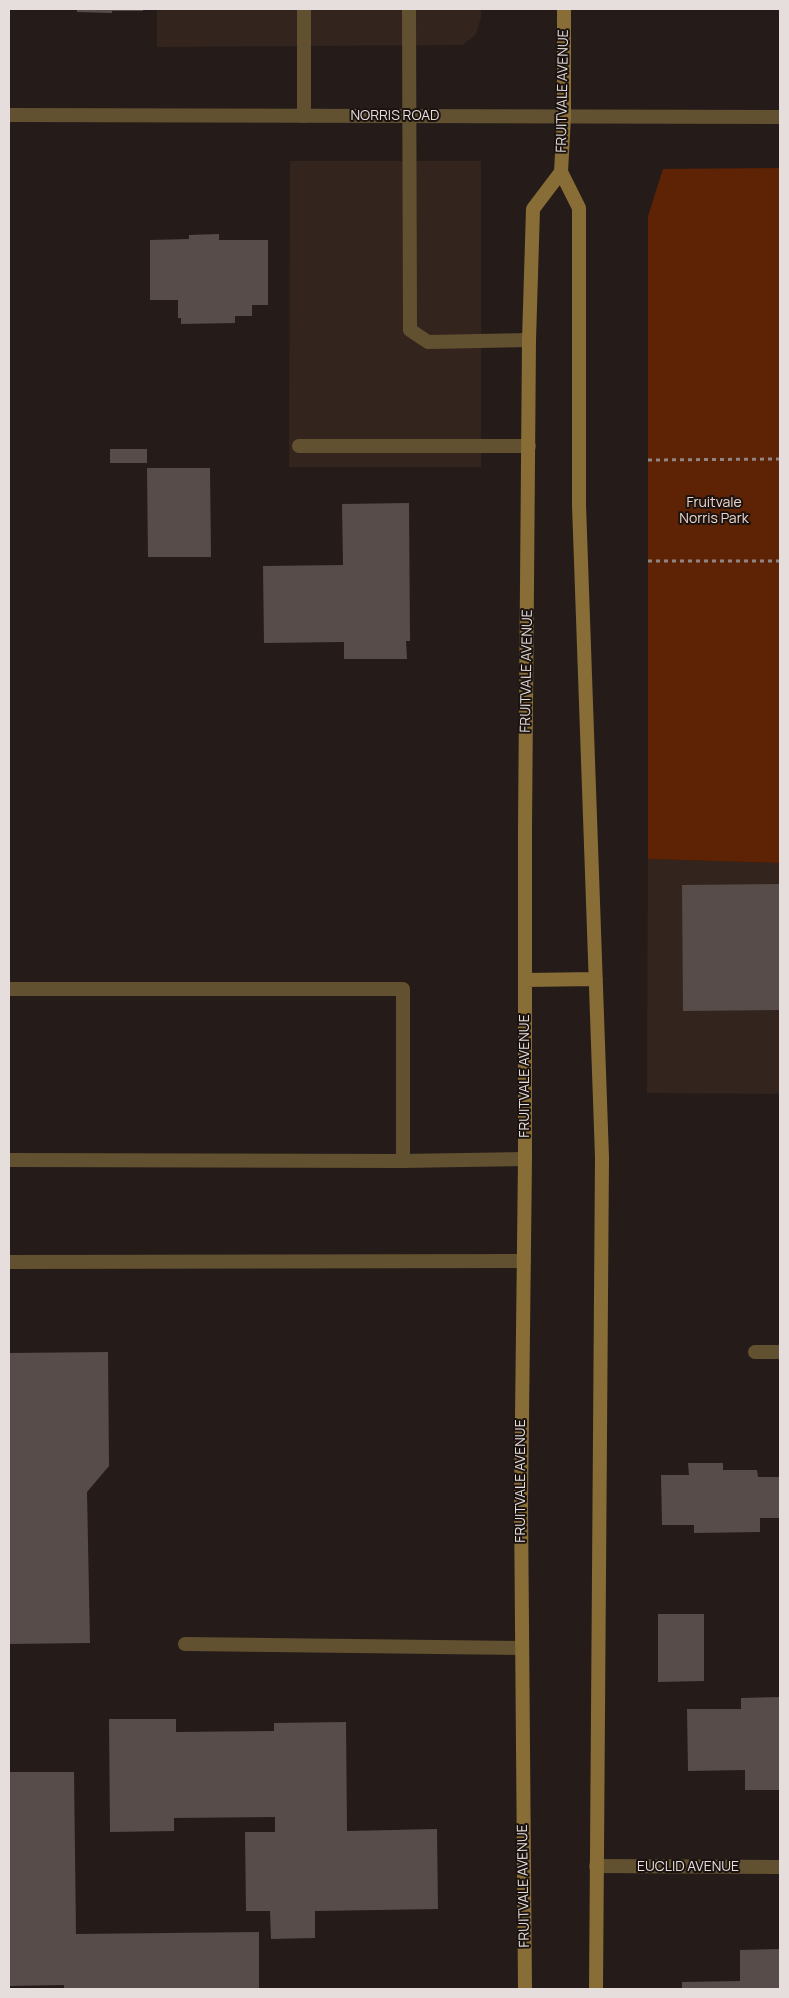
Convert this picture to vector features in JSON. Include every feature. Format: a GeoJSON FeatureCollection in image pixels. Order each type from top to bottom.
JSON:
{"type":"FeatureCollection","features":[{"type":"Feature","properties":{"kind":"main road","name":"FRUITVALE AVENUE"},"geometry":{"type":"LineString","coordinates":[[564,9],[564,116],[561,172],[579,208],[579,505],[602,1157],[596,1989]]}},
{"type":"Feature","properties":{"kind":"main road","name":"FRUITVALE AVENUE"},"geometry":{"type":"LineString","coordinates":[[525,1989],[521,1504],[525,1158],[529,340],[533,210],[561,172]]}},
{"type":"Feature","properties":{"kind":"main road"},"geometry":{"type":"LineString","coordinates":[[525,980],[596,979]]}},
{"type":"Feature","properties":{"kind":"street"},"geometry":{"type":"LineString","coordinates":[[304,9],[304,116]]}},
{"type":"Feature","properties":{"kind":"street"},"geometry":{"type":"LineString","coordinates":[[409,9],[410,330],[428,342],[529,340]]}},
{"type":"Feature","properties":{"kind":"street","name":"NORRIS ROAD"},"geometry":{"type":"LineString","coordinates":[[9,115],[780,117]]}},
{"type":"Feature","properties":{"kind":"street"},"geometry":{"type":"LineString","coordinates":[[299,446],[529,446]]}},
{"type":"Feature","properties":{"kind":"street"},"geometry":{"type":"LineString","coordinates":[[9,988],[403,988],[403,1161]]}},
{"type":"Feature","properties":{"kind":"street"},"geometry":{"type":"LineString","coordinates":[[9,1160],[403,1161],[525,1158]]}},
{"type":"Feature","properties":{"kind":"street"},"geometry":{"type":"LineString","coordinates":[[9,1262],[524,1261]]}},
{"type":"Feature","properties":{"kind":"street"},"geometry":{"type":"LineString","coordinates":[[755,1352],[780,1352]]}},
{"type":"Feature","properties":{"kind":"street"},"geometry":{"type":"LineString","coordinates":[[186,1644],[521,1648]]}},
{"type":"Feature","properties":{"kind":"street","name":"EUCLID AVENUE"},"geometry":{"type":"LineString","coordinates":[[596,1866],[780,1867]]}},
{"type":"Feature","properties":{"kind":"path"},"geometry":{"type":"LineString","coordinates":[[648,460],[780,459]]}},
{"type":"Feature","properties":{"kind":"path"},"geometry":{"type":"LineString","coordinates":[[648,562],[780,561]]}},
{"type":"Feature","properties":{"kind":"shaded area"},"geometry":{"type":"Polygon","coordinates":[[[157,9],[481,9],[481,17],[476,34],[463,45],[157,47],[157,9]]]}},
{"type":"Feature","properties":{"kind":"shaded area"},"geometry":{"type":"Polygon","coordinates":[[[290,161],[481,161],[481,467],[289,467],[290,161]]]}},
{"type":"Feature","properties":{"kind":"shaded area"},"geometry":{"type":"Polygon","coordinates":[[[648,859],[780,863],[780,1094],[647,1093],[648,859]]]}},
{"type":"Feature","properties":{"kind":"green space","name":"Fruitvale Norris Park"},"geometry":{"type":"Polygon","coordinates":[[[780,168],[780,863],[648,859],[648,216],[663,169],[780,168]]]}},
{"type":"Feature","properties":{"kind":"building"},"geometry":{"type":"Polygon","coordinates":[[[77,9],[143,9],[143,11],[112,11],[112,13],[77,12],[77,9]]]}},
{"type":"Feature","properties":{"kind":"building"},"geometry":{"type":"Polygon","coordinates":[[[219,234],[219,240],[268,240],[268,305],[252,305],[252,316],[235,316],[235,323],[181,324],[181,318],[178,318],[178,300],[150,300],[150,240],[189,239],[189,235],[219,234]]]}},
{"type":"Feature","properties":{"kind":"building"},"geometry":{"type":"Polygon","coordinates":[[[110,449],[147,449],[147,463],[110,463],[110,449]]]}},
{"type":"Feature","properties":{"kind":"building"},"geometry":{"type":"Polygon","coordinates":[[[147,468],[210,468],[211,557],[148,557],[147,468]]]}},
{"type":"Feature","properties":{"kind":"building"},"geometry":{"type":"Polygon","coordinates":[[[409,503],[410,641],[406,641],[407,659],[344,659],[344,642],[264,643],[263,566],[343,565],[342,504],[409,503]]]}},
{"type":"Feature","properties":{"kind":"building"},"geometry":{"type":"Polygon","coordinates":[[[780,884],[780,1010],[683,1011],[682,885],[780,884]]]}},
{"type":"Feature","properties":{"kind":"building"},"geometry":{"type":"Polygon","coordinates":[[[108,1352],[109,1466],[87,1492],[90,1643],[9,1644],[9,1353],[108,1352]]]}},
{"type":"Feature","properties":{"kind":"building"},"geometry":{"type":"Polygon","coordinates":[[[688,1463],[723,1463],[723,1470],[757,1470],[758,1477],[780,1477],[780,1518],[760,1518],[760,1532],[694,1533],[694,1525],[662,1525],[661,1475],[689,1475],[688,1463]]]}},
{"type":"Feature","properties":{"kind":"building"},"geometry":{"type":"Polygon","coordinates":[[[658,1614],[704,1614],[704,1681],[658,1682],[658,1614]]]}},
{"type":"Feature","properties":{"kind":"building"},"geometry":{"type":"Polygon","coordinates":[[[780,1697],[780,1790],[745,1790],[745,1770],[688,1771],[687,1709],[741,1709],[741,1698],[780,1697]]]}},
{"type":"Feature","properties":{"kind":"building"},"geometry":{"type":"Polygon","coordinates":[[[109,1719],[176,1719],[176,1732],[274,1731],[274,1723],[346,1722],[347,1831],[437,1829],[438,1909],[315,1911],[315,1938],[271,1939],[270,1911],[246,1911],[245,1832],[275,1832],[275,1817],[174,1818],[174,1831],[110,1832],[109,1719]]]}},
{"type":"Feature","properties":{"kind":"building"},"geometry":{"type":"Polygon","coordinates":[[[9,1772],[74,1772],[76,1934],[259,1932],[259,1989],[64,1989],[64,1985],[9,1986],[9,1772]]]}},
{"type":"Feature","properties":{"kind":"building"},"geometry":{"type":"Polygon","coordinates":[[[780,1949],[780,1989],[682,1989],[682,1982],[740,1981],[740,1950],[780,1949]]]}}]}
